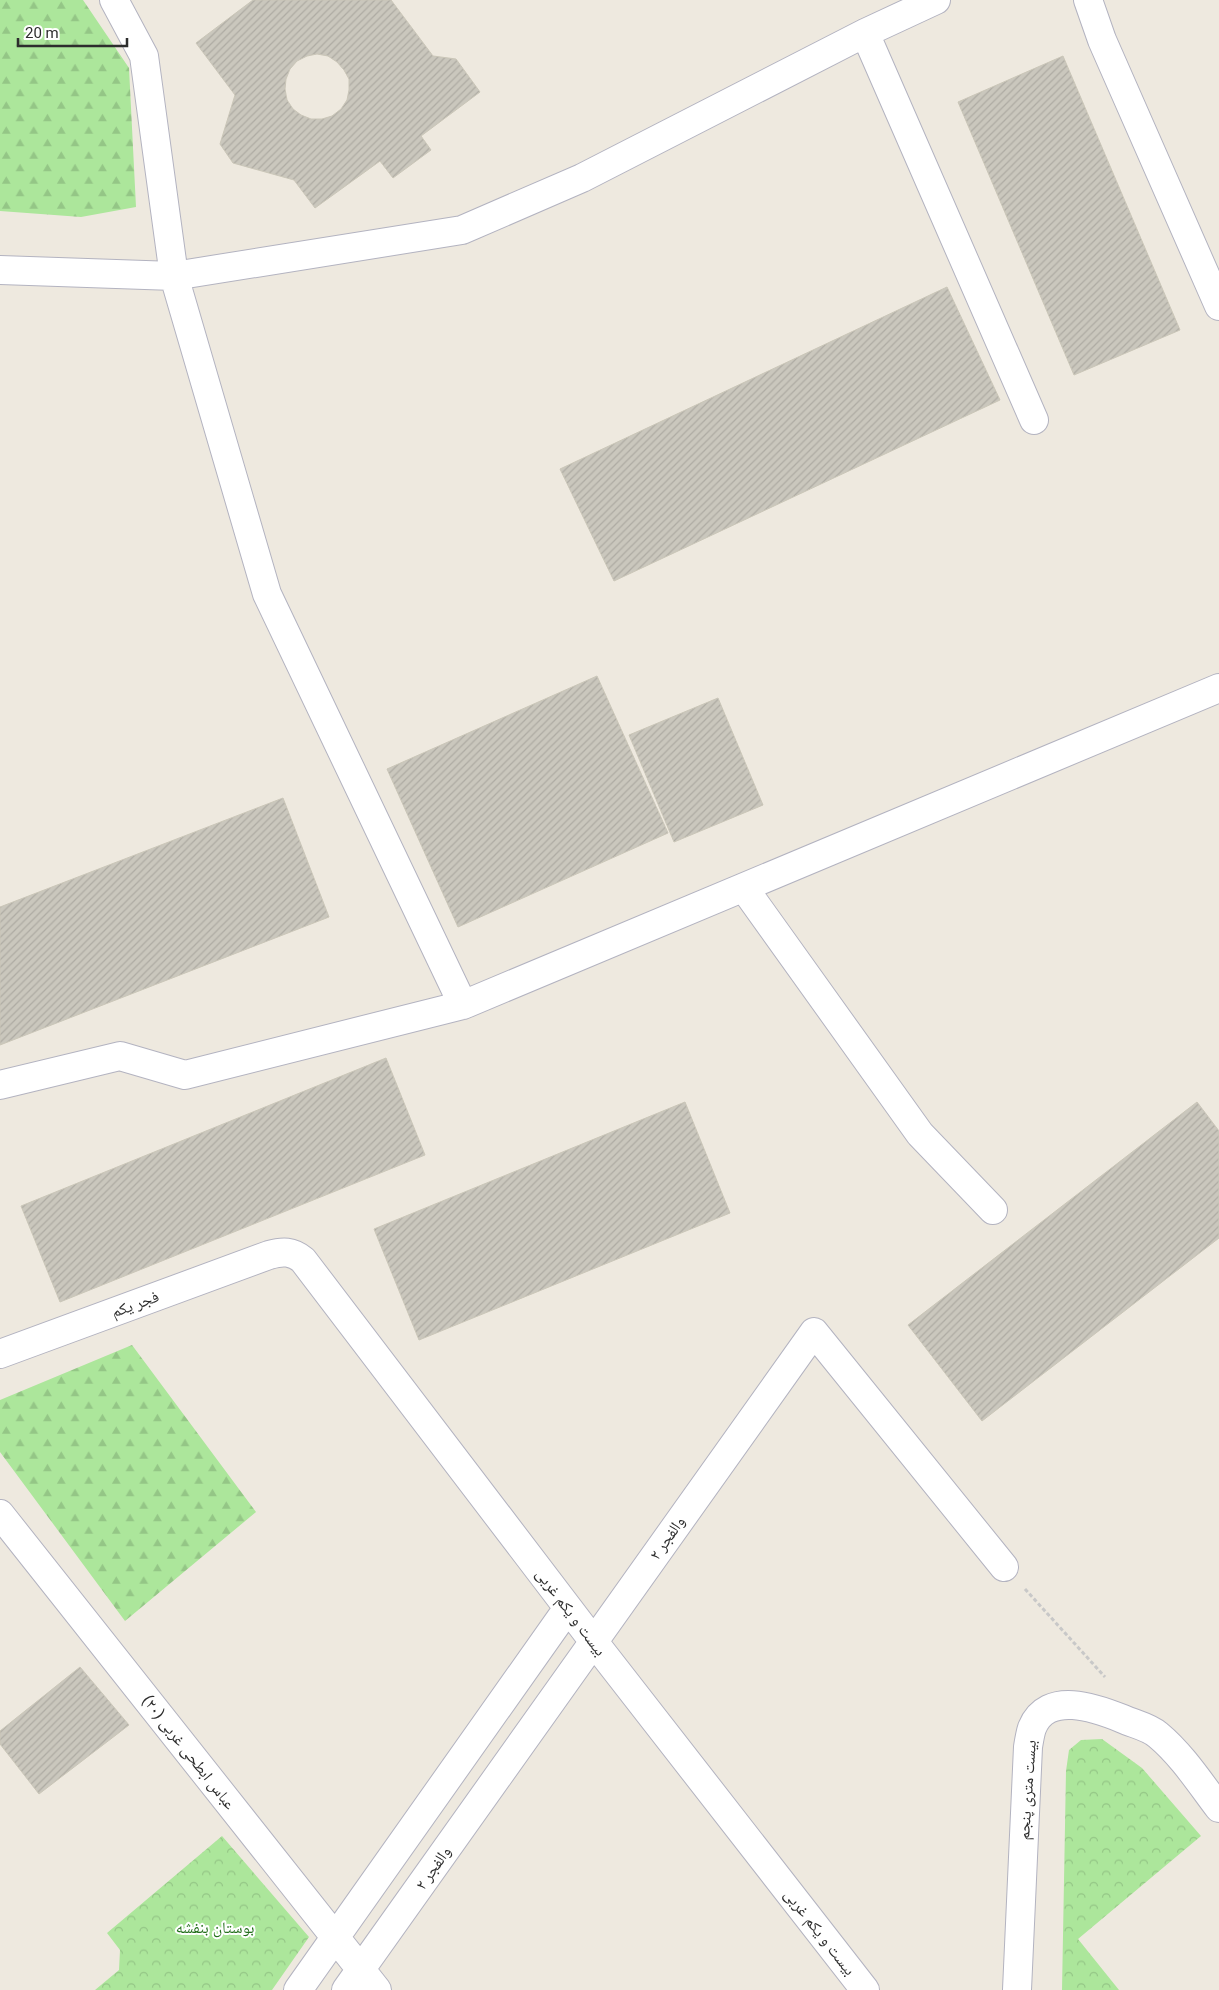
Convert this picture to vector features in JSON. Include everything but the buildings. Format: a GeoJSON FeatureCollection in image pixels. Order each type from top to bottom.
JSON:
{"type":"FeatureCollection","features":[{"type":"Feature","properties":{"kind":"street"},"geometry":{"type":"LineString","coordinates":[[114,0],[144,56],[174,276],[268,594],[464,1005]]}},
{"type":"Feature","properties":{"kind":"street"},"geometry":{"type":"LineString","coordinates":[[0,270],[174,276],[462,230],[582,178],[865,33],[936,0]]}},
{"type":"Feature","properties":{"kind":"street"},"geometry":{"type":"LineString","coordinates":[[1088,0],[1102,40],[1219,306]]}},
{"type":"Feature","properties":{"kind":"street"},"geometry":{"type":"LineString","coordinates":[[865,33],[1034,420]]}},
{"type":"Feature","properties":{"kind":"street"},"geometry":{"type":"LineString","coordinates":[[0,1085],[120,1056],[185,1075],[464,1005],[1219,688]]}},
{"type":"Feature","properties":{"kind":"street"},"geometry":{"type":"LineString","coordinates":[[744,888],[920,1134],[994,1210]]}},
{"type":"Feature","properties":{"kind":"street","name":"بیست و یکم غربی"},"geometry":{"type":"LineString","coordinates":[[269,1255],[286,1252],[294,1253],[303,1260],[594,1642],[866,1990]]}},
{"type":"Feature","properties":{"kind":"street","name":"فجر یکم"},"geometry":{"type":"LineString","coordinates":[[0,1354],[269,1255]]}},
{"type":"Feature","properties":{"kind":"street","name":"والفجر ۲"},"geometry":{"type":"LineString","coordinates":[[353,1980],[814,1332],[1004,1567]]}},
{"type":"Feature","properties":{"kind":"street","name":"عباس ابطحی غربی (۲۰)"},"geometry":{"type":"LineString","coordinates":[[0,1514],[335,1937],[353,1980],[377,1990]]}},
{"type":"Feature","properties":{"kind":"street"},"geometry":{"type":"LineString","coordinates":[[298,1990],[568,1608]]}},
{"type":"Feature","properties":{"kind":"street","name":"بیست متری پنجم"},"geometry":{"type":"LineString","coordinates":[[1016,1990],[1028,1747],[1032,1728],[1040,1715],[1049,1708],[1078,1704],[1098,1708],[1156,1733],[1175,1750],[1219,1808]]}},
{"type":"Feature","properties":{"kind":"path"},"geometry":{"type":"LineString","coordinates":[[1004,1567],[1110,1682]]}},
{"type":"Feature","properties":{"kind":"green space"},"geometry":{"type":"Polygon","coordinates":[[[0,0],[83,0],[129,68],[136,207],[81,217],[0,211],[0,0]]]}},
{"type":"Feature","properties":{"kind":"green space"},"geometry":{"type":"Polygon","coordinates":[[[132,1345],[256,1512],[125,1621],[0,1452],[0,1400],[132,1345]]]}},
{"type":"Feature","properties":{"kind":"green space"},"geometry":{"type":"Polygon","coordinates":[[[1102,1739],[1142,1768],[1201,1836],[1078,1939],[1119,1990],[1062,1990],[1066,1771],[1069,1750],[1081,1740],[1102,1739]]]}},
{"type":"Feature","properties":{"kind":"green space","name":"بوستان بنفشه"},"geometry":{"type":"Polygon","coordinates":[[[222,1836],[309,1937],[272,1990],[95,1990],[119,1970],[120,1950],[107,1933],[222,1836]]]}}]}
